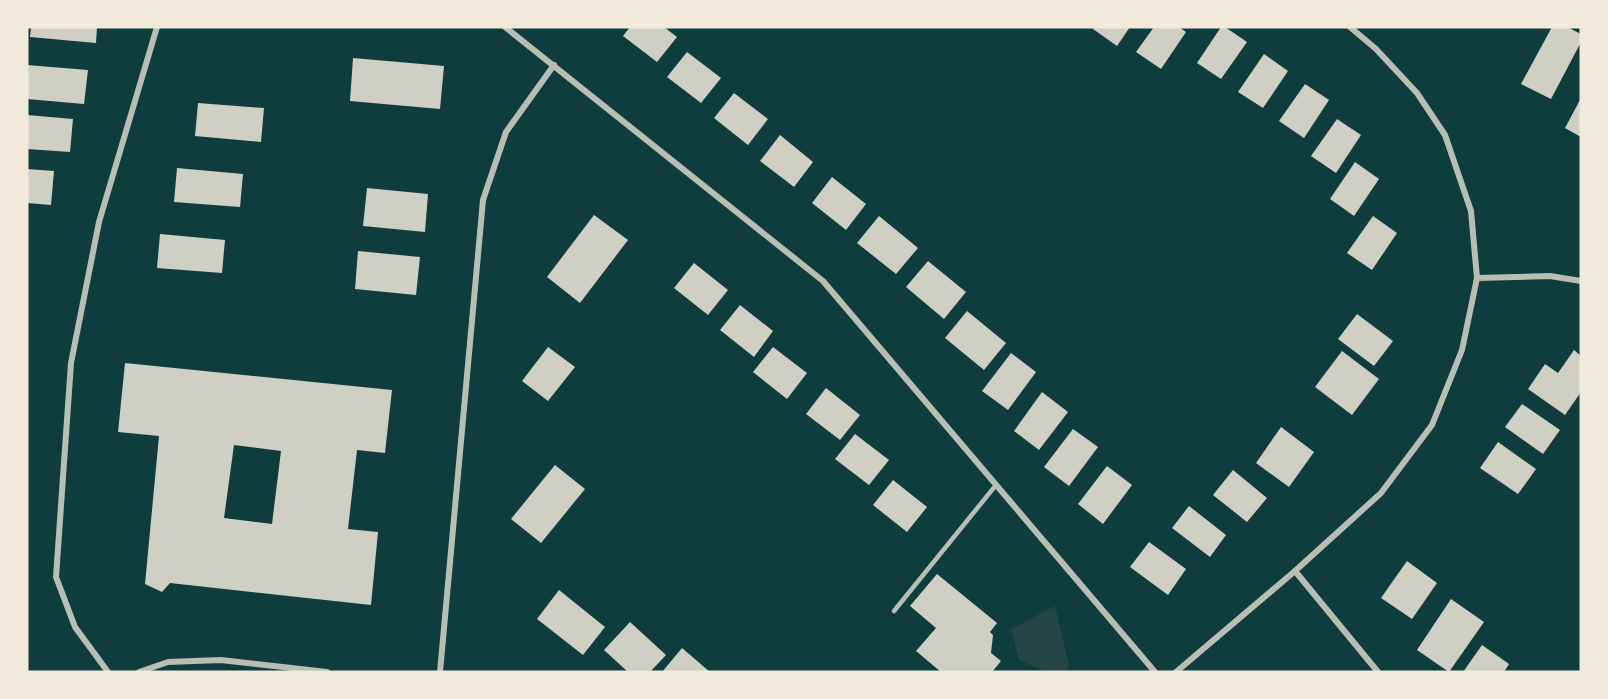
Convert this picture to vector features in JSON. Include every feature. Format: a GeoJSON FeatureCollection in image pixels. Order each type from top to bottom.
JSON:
{"type":"FeatureCollection","features":[{"type":"Feature","properties":{"kind":"street"},"geometry":{"type":"LineString","coordinates":[[108,672],[75,627],[56,577],[71,363],[99,222],[158,27]]}},
{"type":"Feature","properties":{"kind":"street"},"geometry":{"type":"LineString","coordinates":[[505,27],[823,281],[1155,672]]}},
{"type":"Feature","properties":{"kind":"street"},"geometry":{"type":"LineString","coordinates":[[1176,672],[1381,494],[1432,425],[1462,350],[1477,278],[1471,211],[1445,135],[1417,93],[1376,49],[1350,27]]}},
{"type":"Feature","properties":{"kind":"street"},"geometry":{"type":"LineString","coordinates":[[440,672],[483,200],[506,132],[554,65]]}},
{"type":"Feature","properties":{"kind":"street"},"geometry":{"type":"LineString","coordinates":[[1477,278],[1550,276],[1581,280]]}},
{"type":"Feature","properties":{"kind":"street"},"geometry":{"type":"LineString","coordinates":[[1295,571],[1378,672]]}},
{"type":"Feature","properties":{"kind":"street"},"geometry":{"type":"LineString","coordinates":[[139,672],[168,662],[220,660],[327,672]]}},
{"type":"Feature","properties":{"kind":"lane"},"geometry":{"type":"LineString","coordinates":[[894,611],[996,485]]}},
{"type":"Feature","properties":{"kind":"shaded area"},"geometry":{"type":"Polygon","coordinates":[[[1055,606],[1069,665],[1065,672],[1047,672],[1019,660],[1011,629],[1055,606]]]}},
{"type":"Feature","properties":{"kind":"building"},"geometry":{"type":"Polygon","coordinates":[[[31,27],[97,27],[96,43],[30,37],[31,27]]]}},
{"type":"Feature","properties":{"kind":"building"},"geometry":{"type":"Polygon","coordinates":[[[630,27],[664,27],[677,37],[657,62],[623,36],[630,27]]]}},
{"type":"Feature","properties":{"kind":"building"},"geometry":{"type":"Polygon","coordinates":[[[1094,27],[1130,27],[1117,46],[1093,29],[1094,27]]]}},
{"type":"Feature","properties":{"kind":"building"},"geometry":{"type":"Polygon","coordinates":[[[1154,27],[1179,27],[1186,32],[1161,69],[1136,52],[1154,27]]]}},
{"type":"Feature","properties":{"kind":"building"},"geometry":{"type":"Polygon","coordinates":[[[1221,27],[1225,27],[1247,42],[1221,79],[1197,63],[1221,27]]]}},
{"type":"Feature","properties":{"kind":"building"},"geometry":{"type":"Polygon","coordinates":[[[1552,27],[1567,27],[1581,34],[1581,42],[1551,99],[1521,84],[1552,27]]]}},
{"type":"Feature","properties":{"kind":"building"},"geometry":{"type":"Polygon","coordinates":[[[687,52],[721,78],[701,103],[667,77],[687,52]]]}},
{"type":"Feature","properties":{"kind":"building"},"geometry":{"type":"Polygon","coordinates":[[[1264,54],[1288,71],[1263,108],[1238,92],[1264,54]]]}},
{"type":"Feature","properties":{"kind":"building"},"geometry":{"type":"Polygon","coordinates":[[[353,58],[444,66],[440,109],[350,101],[353,58]]]}},
{"type":"Feature","properties":{"kind":"building"},"geometry":{"type":"Polygon","coordinates":[[[27,65],[88,70],[84,104],[27,99],[27,65]]]}},
{"type":"Feature","properties":{"kind":"building"},"geometry":{"type":"Polygon","coordinates":[[[1305,84],[1329,100],[1304,138],[1279,121],[1305,84]]]}},
{"type":"Feature","properties":{"kind":"building"},"geometry":{"type":"Polygon","coordinates":[[[734,93],[768,119],[748,145],[714,118],[734,93]]]}},
{"type":"Feature","properties":{"kind":"building"},"geometry":{"type":"Polygon","coordinates":[[[1581,98],[1581,137],[1565,128],[1581,98]]]}},
{"type":"Feature","properties":{"kind":"building"},"geometry":{"type":"Polygon","coordinates":[[[198,103],[264,108],[261,142],[195,136],[198,103]]]}},
{"type":"Feature","properties":{"kind":"building"},"geometry":{"type":"Polygon","coordinates":[[[27,115],[73,119],[70,152],[27,149],[27,115]]]}},
{"type":"Feature","properties":{"kind":"building"},"geometry":{"type":"Polygon","coordinates":[[[1337,119],[1361,135],[1336,173],[1311,156],[1337,119]]]}},
{"type":"Feature","properties":{"kind":"building"},"geometry":{"type":"Polygon","coordinates":[[[780,135],[813,162],[794,187],[760,161],[780,135]]]}},
{"type":"Feature","properties":{"kind":"building"},"geometry":{"type":"Polygon","coordinates":[[[1355,162],[1379,179],[1354,216],[1330,199],[1355,162]]]}},
{"type":"Feature","properties":{"kind":"building"},"geometry":{"type":"Polygon","coordinates":[[[177,168],[243,174],[240,207],[174,202],[177,168]]]}},
{"type":"Feature","properties":{"kind":"building"},"geometry":{"type":"Polygon","coordinates":[[[27,169],[54,171],[51,205],[27,203],[27,169]]]}},
{"type":"Feature","properties":{"kind":"building"},"geometry":{"type":"Polygon","coordinates":[[[832,177],[866,204],[846,230],[812,203],[832,177]]]}},
{"type":"Feature","properties":{"kind":"building"},"geometry":{"type":"Polygon","coordinates":[[[367,188],[428,194],[425,232],[363,226],[367,188]]]}},
{"type":"Feature","properties":{"kind":"building"},"geometry":{"type":"Polygon","coordinates":[[[594,215],[628,240],[580,303],[547,277],[594,215]]]}},
{"type":"Feature","properties":{"kind":"building"},"geometry":{"type":"Polygon","coordinates":[[[879,216],[918,248],[896,274],[857,243],[879,216]]]}},
{"type":"Feature","properties":{"kind":"building"},"geometry":{"type":"Polygon","coordinates":[[[1373,216],[1397,233],[1372,270],[1347,253],[1373,216]]]}},
{"type":"Feature","properties":{"kind":"building"},"geometry":{"type":"Polygon","coordinates":[[[160,234],[225,240],[222,273],[157,268],[160,234]]]}},
{"type":"Feature","properties":{"kind":"building"},"geometry":{"type":"Polygon","coordinates":[[[358,251],[420,257],[416,295],[355,289],[358,251]]]}},
{"type":"Feature","properties":{"kind":"building"},"geometry":{"type":"Polygon","coordinates":[[[928,261],[966,292],[944,319],[906,287],[928,261]]]}},
{"type":"Feature","properties":{"kind":"building"},"geometry":{"type":"Polygon","coordinates":[[[694,263],[728,290],[708,315],[674,288],[694,263]]]}},
{"type":"Feature","properties":{"kind":"building"},"geometry":{"type":"Polygon","coordinates":[[[740,305],[773,331],[754,357],[720,330],[740,305]]]}},
{"type":"Feature","properties":{"kind":"building"},"geometry":{"type":"Polygon","coordinates":[[[967,311],[1006,343],[984,370],[945,338],[967,311]]]}},
{"type":"Feature","properties":{"kind":"building"},"geometry":{"type":"Polygon","coordinates":[[[1357,314],[1393,341],[1374,366],[1338,339],[1357,314]]]}},
{"type":"Feature","properties":{"kind":"building"},"geometry":{"type":"Polygon","coordinates":[[[548,347],[575,367],[548,401],[522,381],[548,347]]]}},
{"type":"Feature","properties":{"kind":"building"},"geometry":{"type":"Polygon","coordinates":[[[773,347],[807,373],[787,399],[753,372],[773,347]]]}},
{"type":"Feature","properties":{"kind":"building"},"geometry":{"type":"Polygon","coordinates":[[[1574,350],[1581,356],[1581,392],[1565,415],[1528,389],[1545,364],[1558,373],[1574,350]]]}},
{"type":"Feature","properties":{"kind":"building"},"geometry":{"type":"Polygon","coordinates":[[[1342,351],[1379,379],[1352,415],[1315,387],[1342,351]]]}},
{"type":"Feature","properties":{"kind":"building"},"geometry":{"type":"Polygon","coordinates":[[[1011,353],[1036,372],[1008,410],[982,391],[1011,353]]]}},
{"type":"Feature","properties":{"kind":"building"},"geometry":{"type":"Polygon","coordinates":[[[125,363],[392,390],[385,453],[357,450],[348,529],[378,532],[371,605],[170,583],[162,592],[145,584],[159,436],[118,432],[125,363]],[[234,445],[224,518],[272,524],[281,451],[234,445]]]}},
{"type":"Feature","properties":{"kind":"building"},"geometry":{"type":"Polygon","coordinates":[[[826,388],[860,415],[840,440],[806,414],[826,388]]]}},
{"type":"Feature","properties":{"kind":"building"},"geometry":{"type":"Polygon","coordinates":[[[1042,392],[1068,412],[1039,450],[1014,431],[1042,392]]]}},
{"type":"Feature","properties":{"kind":"building"},"geometry":{"type":"Polygon","coordinates":[[[1522,404],[1560,430],[1543,454],[1505,427],[1522,404]]]}},
{"type":"Feature","properties":{"kind":"building"},"geometry":{"type":"Polygon","coordinates":[[[1281,427],[1314,452],[1289,487],[1256,463],[1281,427]]]}},
{"type":"Feature","properties":{"kind":"building"},"geometry":{"type":"Polygon","coordinates":[[[1073,429],[1098,447],[1069,486],[1044,467],[1073,429]]]}},
{"type":"Feature","properties":{"kind":"building"},"geometry":{"type":"Polygon","coordinates":[[[855,434],[889,460],[869,485],[835,459],[855,434]]]}},
{"type":"Feature","properties":{"kind":"building"},"geometry":{"type":"Polygon","coordinates":[[[1498,442],[1536,469],[1518,494],[1480,468],[1498,442]]]}},
{"type":"Feature","properties":{"kind":"building"},"geometry":{"type":"Polygon","coordinates":[[[555,465],[585,489],[541,543],[511,519],[555,465]]]}},
{"type":"Feature","properties":{"kind":"building"},"geometry":{"type":"Polygon","coordinates":[[[1107,466],[1132,485],[1103,524],[1078,504],[1107,466]]]}},
{"type":"Feature","properties":{"kind":"building"},"geometry":{"type":"Polygon","coordinates":[[[1233,470],[1267,498],[1247,522],[1213,495],[1233,470]]]}},
{"type":"Feature","properties":{"kind":"building"},"geometry":{"type":"Polygon","coordinates":[[[893,480],[927,507],[907,532],[873,505],[893,480]]]}},
{"type":"Feature","properties":{"kind":"building"},"geometry":{"type":"Polygon","coordinates":[[[1189,506],[1226,535],[1210,557],[1172,528],[1189,506]]]}},
{"type":"Feature","properties":{"kind":"building"},"geometry":{"type":"Polygon","coordinates":[[[1149,542],[1186,569],[1168,595],[1130,567],[1149,542]]]}},
{"type":"Feature","properties":{"kind":"building"},"geometry":{"type":"Polygon","coordinates":[[[1407,561],[1437,583],[1412,619],[1381,598],[1407,561]]]}},
{"type":"Feature","properties":{"kind":"building"},"geometry":{"type":"Polygon","coordinates":[[[937,574],[997,623],[990,632],[993,635],[991,653],[1001,661],[992,672],[941,672],[916,651],[936,628],[910,606],[937,574]]]}},
{"type":"Feature","properties":{"kind":"building"},"geometry":{"type":"Polygon","coordinates":[[[559,590],[605,627],[583,655],[537,619],[559,590]]]}},
{"type":"Feature","properties":{"kind":"building"},"geometry":{"type":"Polygon","coordinates":[[[1451,599],[1484,622],[1449,672],[1417,650],[1451,599]]]}},
{"type":"Feature","properties":{"kind":"building"},"geometry":{"type":"Polygon","coordinates":[[[630,622],[666,655],[650,672],[628,672],[604,650],[630,622]]]}},
{"type":"Feature","properties":{"kind":"building"},"geometry":{"type":"Polygon","coordinates":[[[1482,645],[1509,664],[1504,672],[1463,672],[1482,645]]]}},
{"type":"Feature","properties":{"kind":"building"},"geometry":{"type":"Polygon","coordinates":[[[682,648],[710,672],[662,672],[682,648]]]}}]}
